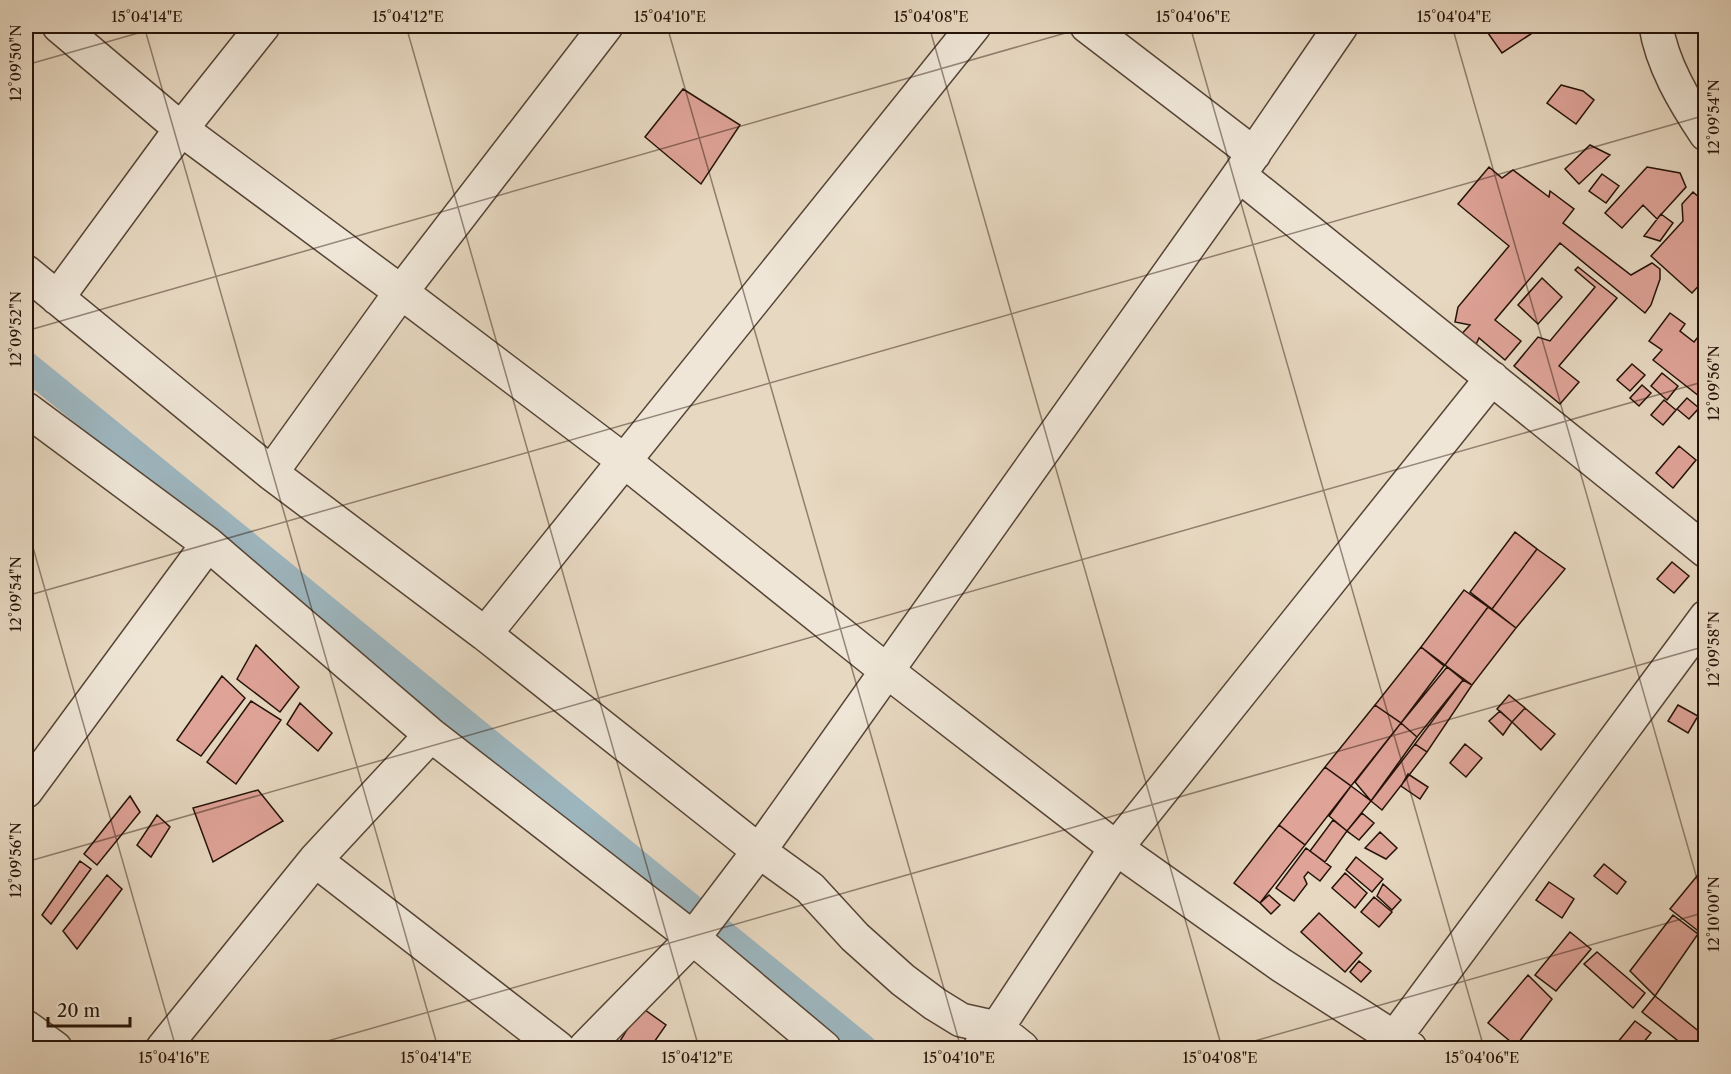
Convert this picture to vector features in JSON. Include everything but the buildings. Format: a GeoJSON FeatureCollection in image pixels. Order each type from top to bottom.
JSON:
{"type":"FeatureCollection","features":[{"type":"Feature","properties":{"kind":"street"},"geometry":{"type":"LineString","coordinates":[[59,26],[181,129],[623,460],[887,671],[1116,848],[1397,1045],[1706,617]]}},
{"type":"Feature","properties":{"kind":"street"},"geometry":{"type":"LineString","coordinates":[[57,298],[181,129],[263,26]]}},
{"type":"Feature","properties":{"kind":"street"},"geometry":{"type":"LineString","coordinates":[[271,472],[401,292],[606,26]]}},
{"type":"Feature","properties":{"kind":"street"},"geometry":{"type":"LineString","coordinates":[[485,634],[974,26]]}},
{"type":"Feature","properties":{"kind":"street"},"geometry":{"type":"LineString","coordinates":[[1087,26],[1492,378],[1701,538]]}},
{"type":"Feature","properties":{"kind":"street"},"geometry":{"type":"LineString","coordinates":[[585,1048],[693,938],[759,851],[1246,165],[1341,26]]}},
{"type":"Feature","properties":{"kind":"street"},"geometry":{"type":"LineString","coordinates":[[1656,26],[1659,45],[1688,107],[1706,134]]}},
{"type":"Feature","properties":{"kind":"street"},"geometry":{"type":"LineString","coordinates":[[26,272],[271,472],[485,634],[759,851],[810,888],[855,937],[903,980],[935,1004],[989,1038],[1022,1048]]}},
{"type":"Feature","properties":{"kind":"street"},"geometry":{"type":"LineString","coordinates":[[989,1038],[1116,848],[1492,378]]}},
{"type":"Feature","properties":{"kind":"street"},"geometry":{"type":"LineString","coordinates":[[26,410],[208,544],[431,735],[693,938],[824,1048]]}},
{"type":"Feature","properties":{"kind":"street"},"geometry":{"type":"LineString","coordinates":[[26,791],[208,544]]}},
{"type":"Feature","properties":{"kind":"street"},"geometry":{"type":"LineString","coordinates":[[163,1048],[315,860],[431,735]]}},
{"type":"Feature","properties":{"kind":"street"},"geometry":{"type":"LineString","coordinates":[[315,860],[558,1048]]}},
{"type":"Feature","properties":{"kind":"street"},"geometry":{"type":"LineString","coordinates":[[26,1027],[55,1048]]}},
{"type":"Feature","properties":{"kind":"waterway"},"geometry":{"type":"LineString","coordinates":[[26,365],[863,1048]]}}]}
